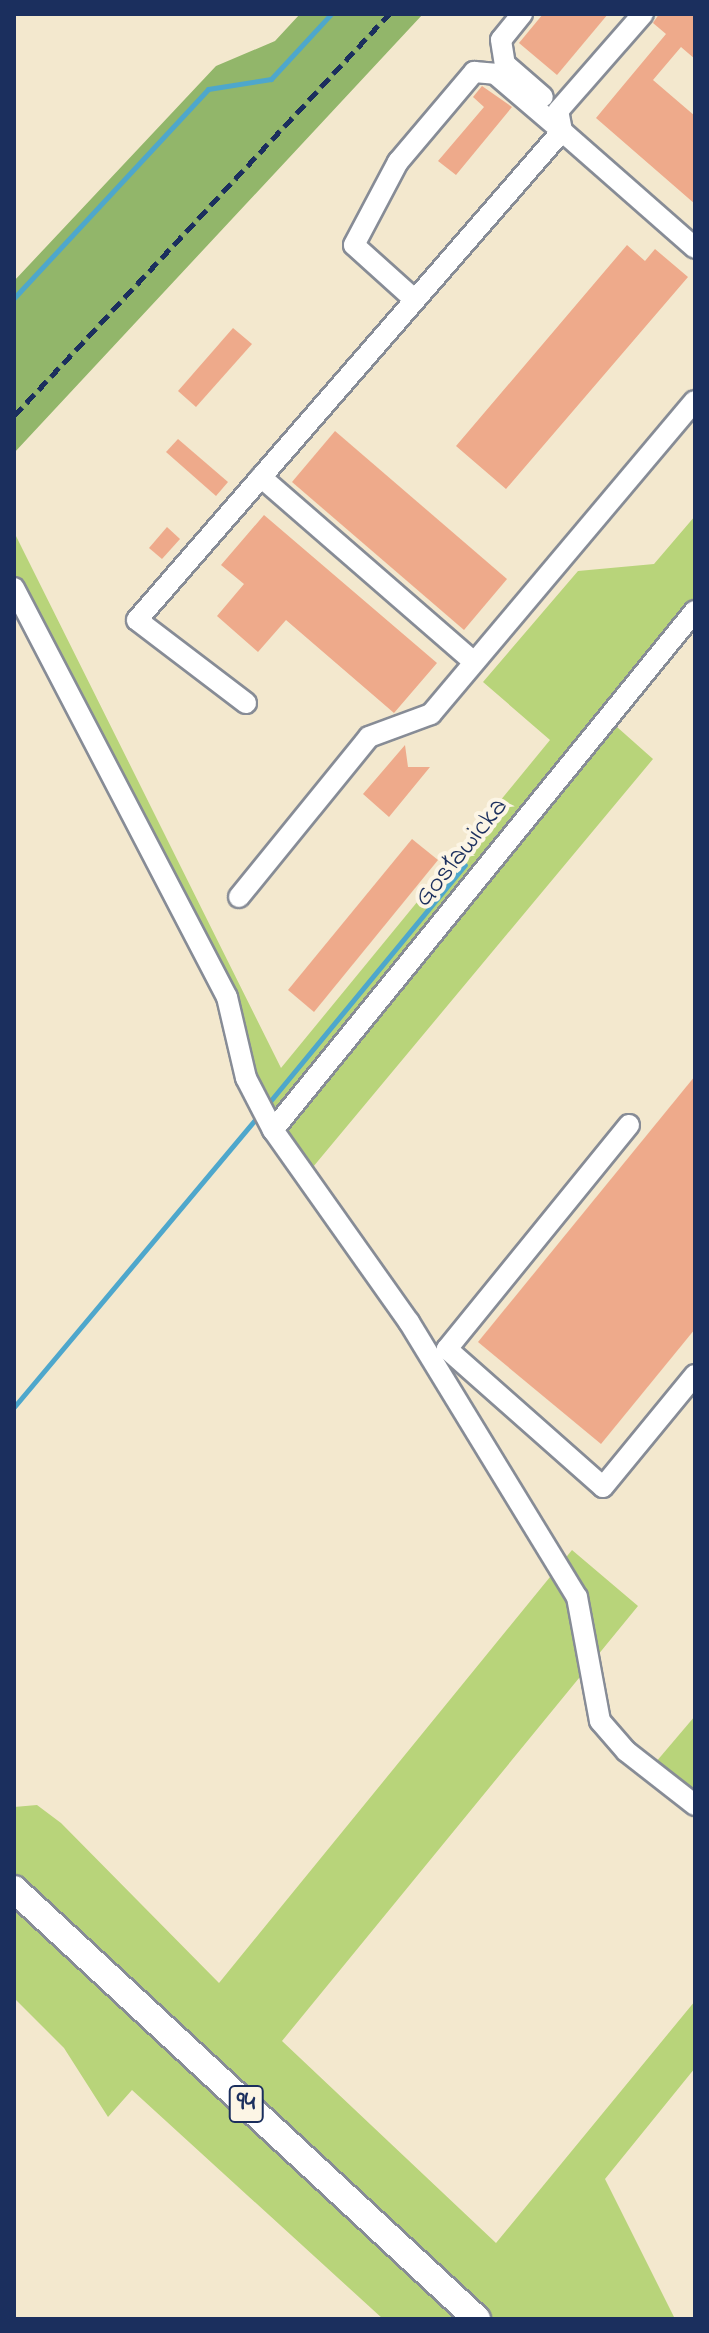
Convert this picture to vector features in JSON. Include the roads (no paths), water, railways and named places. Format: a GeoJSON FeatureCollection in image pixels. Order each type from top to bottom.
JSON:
{"type":"FeatureCollection","features":[{"type":"Feature","properties":{"kind":"main road","name":"94"},"geometry":{"type":"LineString","coordinates":[[14,1889],[477,2319]]}},
{"type":"Feature","properties":{"kind":"street"},"geometry":{"type":"LineString","coordinates":[[522,14],[501,40],[505,64],[560,121],[695,248]]}},
{"type":"Feature","properties":{"kind":"street"},"geometry":{"type":"LineString","coordinates":[[246,703],[137,620],[415,300],[643,14]]}},
{"type":"Feature","properties":{"kind":"street"},"geometry":{"type":"LineString","coordinates":[[415,300],[354,245],[398,162],[474,72],[495,74],[560,121]]}},
{"type":"Feature","properties":{"kind":"street"},"geometry":{"type":"LineString","coordinates":[[239,897],[369,737],[431,714],[695,401]]}},
{"type":"Feature","properties":{"kind":"street"},"geometry":{"type":"LineString","coordinates":[[261,477],[474,662]]}},
{"type":"Feature","properties":{"kind":"street"},"geometry":{"type":"LineString","coordinates":[[14,588],[227,997],[246,1078],[273,1130],[409,1322],[577,1597],[600,1721],[626,1751],[695,1805]]}},
{"type":"Feature","properties":{"kind":"street","name":"Gosławicka"},"geometry":{"type":"LineString","coordinates":[[273,1130],[695,611]]}},
{"type":"Feature","properties":{"kind":"street"},"geometry":{"type":"LineString","coordinates":[[629,1125],[447,1349],[603,1487],[695,1375]]}},
{"type":"Feature","properties":{"kind":"waterway"},"geometry":{"type":"LineString","coordinates":[[14,298],[208,89],[271,79],[331,14]]}},
{"type":"Feature","properties":{"kind":"waterway"},"geometry":{"type":"LineString","coordinates":[[267,1105],[465,865]]}},
{"type":"Feature","properties":{"kind":"waterway"},"geometry":{"type":"LineString","coordinates":[[14,1407],[258,1116]]}},
{"type":"Feature","properties":{"kind":"railway"},"geometry":{"type":"LineString","coordinates":[[14,416],[389,14]]}}]}
